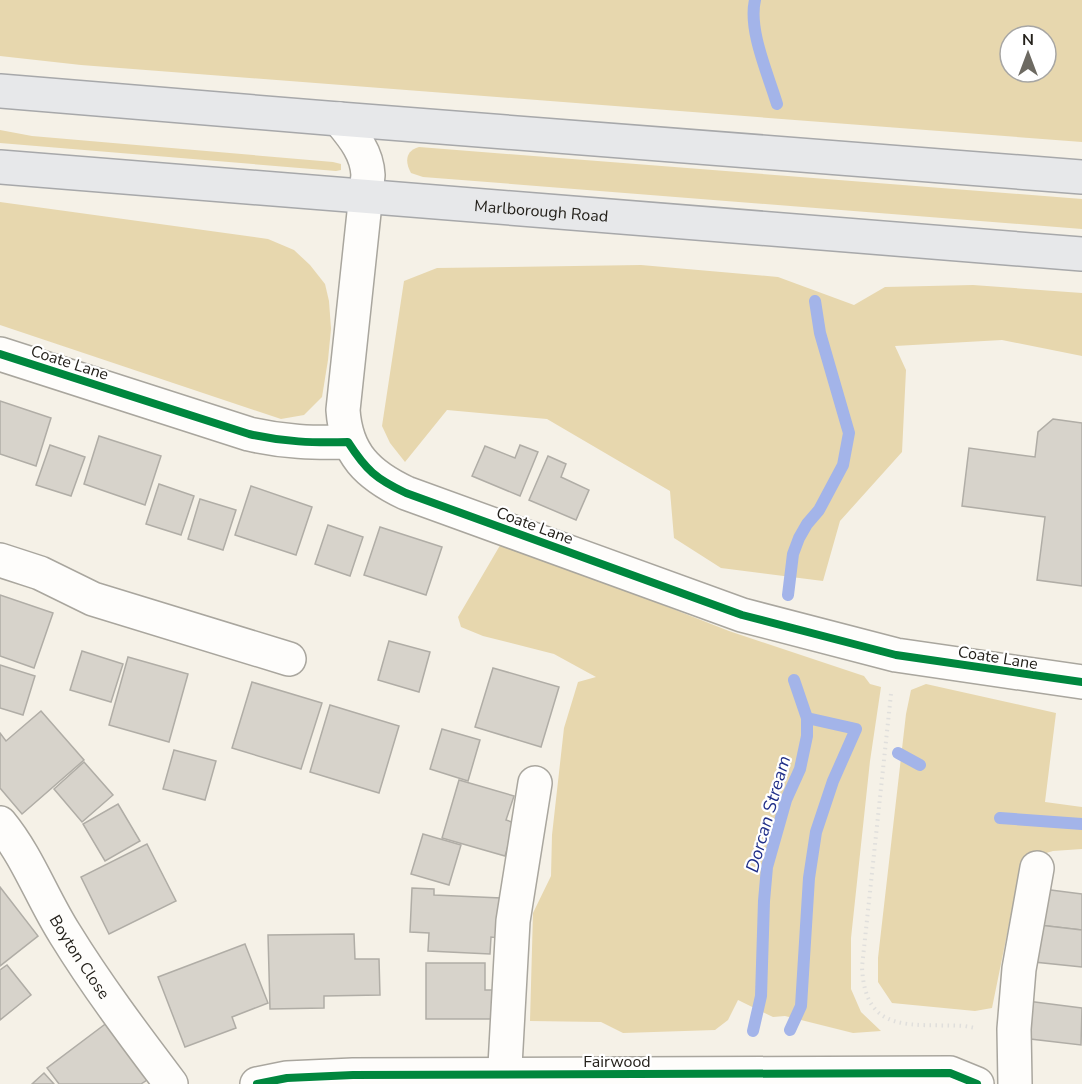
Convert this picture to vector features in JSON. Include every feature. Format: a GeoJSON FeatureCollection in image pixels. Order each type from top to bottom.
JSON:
{"type":"FeatureCollection","features":[{"type":"Feature","properties":{"kind":"main road"},"geometry":{"type":"LineString","coordinates":[[0,91],[339,120],[1082,177]]}},
{"type":"Feature","properties":{"kind":"main road","name":"Marlborough Road"},"geometry":{"type":"LineString","coordinates":[[0,167],[1082,254]]}},
{"type":"Feature","properties":{"kind":"street","name":"Coate Lane"},"geometry":{"type":"LineString","coordinates":[[339,120],[357,141],[368,166],[343,410],[344,426],[348,442],[370,472],[383,482],[406,493],[742,615],[896,655],[1082,682]]}},
{"type":"Feature","properties":{"kind":"street","name":"Coate Lane"},"geometry":{"type":"LineString","coordinates":[[0,354],[249,434],[306,443],[348,442]]}},
{"type":"Feature","properties":{"kind":"street"},"geometry":{"type":"LineString","coordinates":[[0,560],[40,573],[93,599],[289,659]]}},
{"type":"Feature","properties":{"kind":"street"},"geometry":{"type":"LineString","coordinates":[[505,1079],[513,921],[535,783]]}},
{"type":"Feature","properties":{"kind":"street","name":"Boyton Close"},"geometry":{"type":"LineString","coordinates":[[0,824],[22,854],[64,933],[107,998],[171,1084]]}},
{"type":"Feature","properties":{"kind":"street"},"geometry":{"type":"LineString","coordinates":[[1015,1084],[1014,1029],[1019,969],[1037,868]]}},
{"type":"Feature","properties":{"kind":"street","name":"Fairwood"},"geometry":{"type":"LineString","coordinates":[[257,1084],[287,1078],[353,1076],[505,1079],[950,1073],[974,1083]]}},
{"type":"Feature","properties":{"kind":"path"},"geometry":{"type":"LineString","coordinates":[[896,655],[862,967],[864,989],[874,1010],[894,1022],[965,1026],[980,1030],[983,1034],[983,1045],[974,1083]]}},
{"type":"Feature","properties":{"kind":"shaded area"},"geometry":{"type":"Polygon","coordinates":[[[0,0],[1082,0],[1082,142],[81,65],[0,56],[0,0]]]}},
{"type":"Feature","properties":{"kind":"shaded area"},"geometry":{"type":"Polygon","coordinates":[[[0,130],[32,136],[333,162],[341,164],[341,170],[0,143],[0,130]]]}},
{"type":"Feature","properties":{"kind":"shaded area"},"geometry":{"type":"Polygon","coordinates":[[[419,147],[1082,199],[1082,229],[423,177],[411,173],[407,161],[411,151],[419,147]]]}},
{"type":"Feature","properties":{"kind":"shaded area"},"geometry":{"type":"Polygon","coordinates":[[[0,202],[268,239],[294,250],[325,284],[329,301],[331,329],[322,397],[304,415],[281,419],[0,325],[0,202]]]}},
{"type":"Feature","properties":{"kind":"shaded area"},"geometry":{"type":"Polygon","coordinates":[[[641,265],[778,277],[854,305],[885,287],[973,285],[1082,293],[1082,356],[1002,340],[895,346],[906,370],[902,452],[840,521],[823,581],[721,568],[674,538],[670,491],[547,419],[447,410],[405,462],[390,443],[382,426],[404,281],[437,268],[641,265]]]}},
{"type":"Feature","properties":{"kind":"shaded area"},"geometry":{"type":"Polygon","coordinates":[[[502,542],[729,631],[864,676],[870,684],[881,687],[870,761],[851,938],[851,989],[861,1012],[881,1031],[853,1033],[785,1016],[773,1017],[738,1000],[728,1020],[715,1030],[623,1033],[601,1022],[530,1021],[533,913],[551,876],[552,835],[564,728],[578,682],[596,677],[554,654],[483,636],[461,627],[458,617],[502,542]]]}},
{"type":"Feature","properties":{"kind":"shaded area"},"geometry":{"type":"Polygon","coordinates":[[[926,684],[1056,713],[1045,802],[1082,807],[1082,849],[1053,851],[1029,858],[1016,890],[992,1008],[975,1011],[892,1003],[878,982],[878,958],[906,714],[911,690],[926,684]]]}},
{"type":"Feature","properties":{"kind":"building"},"geometry":{"type":"Polygon","coordinates":[[[0,401],[51,418],[36,466],[0,454],[0,401]]]}},
{"type":"Feature","properties":{"kind":"building"},"geometry":{"type":"Polygon","coordinates":[[[1053,419],[1082,423],[1082,586],[1037,580],[1045,517],[962,506],[969,448],[1035,457],[1038,432],[1053,419]]]}},
{"type":"Feature","properties":{"kind":"building"},"geometry":{"type":"Polygon","coordinates":[[[99,436],[161,456],[145,505],[84,484],[99,436]]]}},
{"type":"Feature","properties":{"kind":"building"},"geometry":{"type":"Polygon","coordinates":[[[50,445],[85,457],[71,496],[36,485],[50,445]]]}},
{"type":"Feature","properties":{"kind":"building"},"geometry":{"type":"Polygon","coordinates":[[[520,445],[538,452],[520,496],[472,476],[485,446],[515,458],[520,445]]]}},
{"type":"Feature","properties":{"kind":"building"},"geometry":{"type":"Polygon","coordinates":[[[548,456],[566,464],[561,477],[589,490],[576,520],[529,500],[548,456]]]}},
{"type":"Feature","properties":{"kind":"building"},"geometry":{"type":"Polygon","coordinates":[[[159,484],[194,496],[181,535],[146,524],[159,484]]]}},
{"type":"Feature","properties":{"kind":"building"},"geometry":{"type":"Polygon","coordinates":[[[251,486],[312,507],[296,555],[235,535],[251,486]]]}},
{"type":"Feature","properties":{"kind":"building"},"geometry":{"type":"Polygon","coordinates":[[[200,499],[236,510],[223,550],[188,539],[200,499]]]}},
{"type":"Feature","properties":{"kind":"building"},"geometry":{"type":"Polygon","coordinates":[[[328,525],[363,537],[350,576],[315,564],[328,525]]]}},
{"type":"Feature","properties":{"kind":"building"},"geometry":{"type":"Polygon","coordinates":[[[380,527],[442,547],[426,595],[364,575],[380,527]]]}},
{"type":"Feature","properties":{"kind":"building"},"geometry":{"type":"Polygon","coordinates":[[[0,595],[53,613],[34,668],[0,656],[0,595]]]}},
{"type":"Feature","properties":{"kind":"building"},"geometry":{"type":"Polygon","coordinates":[[[389,641],[430,652],[419,692],[378,680],[389,641]]]}},
{"type":"Feature","properties":{"kind":"building"},"geometry":{"type":"Polygon","coordinates":[[[82,651],[123,664],[111,702],[70,690],[82,651]]]}},
{"type":"Feature","properties":{"kind":"building"},"geometry":{"type":"Polygon","coordinates":[[[128,657],[188,674],[169,742],[109,725],[128,657]]]}},
{"type":"Feature","properties":{"kind":"building"},"geometry":{"type":"Polygon","coordinates":[[[0,665],[35,676],[23,715],[0,708],[0,665]]]}},
{"type":"Feature","properties":{"kind":"building"},"geometry":{"type":"Polygon","coordinates":[[[493,668],[559,687],[541,747],[475,727],[493,668]]]}},
{"type":"Feature","properties":{"kind":"building"},"geometry":{"type":"Polygon","coordinates":[[[252,682],[322,703],[301,769],[232,748],[252,682]]]}},
{"type":"Feature","properties":{"kind":"building"},"geometry":{"type":"Polygon","coordinates":[[[330,705],[399,726],[379,793],[310,772],[330,705]]]}},
{"type":"Feature","properties":{"kind":"building"},"geometry":{"type":"Polygon","coordinates":[[[41,711],[84,760],[22,814],[0,788],[0,733],[6,741],[41,711]]]}},
{"type":"Feature","properties":{"kind":"building"},"geometry":{"type":"Polygon","coordinates":[[[442,729],[480,740],[468,781],[430,769],[442,729]]]}},
{"type":"Feature","properties":{"kind":"building"},"geometry":{"type":"Polygon","coordinates":[[[174,750],[216,761],[205,800],[163,789],[174,750]]]}},
{"type":"Feature","properties":{"kind":"building"},"geometry":{"type":"Polygon","coordinates":[[[84,762],[113,795],[82,822],[54,789],[84,762]]]}},
{"type":"Feature","properties":{"kind":"building"},"geometry":{"type":"Polygon","coordinates":[[[459,780],[514,796],[506,820],[515,823],[505,856],[442,838],[459,780]]]}},
{"type":"Feature","properties":{"kind":"building"},"geometry":{"type":"Polygon","coordinates":[[[118,804],[140,841],[105,861],[83,824],[118,804]]]}},
{"type":"Feature","properties":{"kind":"building"},"geometry":{"type":"Polygon","coordinates":[[[423,834],[461,845],[449,885],[411,874],[423,834]]]}},
{"type":"Feature","properties":{"kind":"building"},"geometry":{"type":"Polygon","coordinates":[[[147,844],[176,901],[109,934],[81,877],[147,844]]]}},
{"type":"Feature","properties":{"kind":"building"},"geometry":{"type":"Polygon","coordinates":[[[0,887],[38,936],[0,966],[0,887]]]}},
{"type":"Feature","properties":{"kind":"building"},"geometry":{"type":"Polygon","coordinates":[[[412,888],[434,889],[434,895],[501,898],[499,938],[491,937],[490,954],[428,951],[429,933],[410,932],[412,888]]]}},
{"type":"Feature","properties":{"kind":"building"},"geometry":{"type":"Polygon","coordinates":[[[1043,889],[1082,894],[1082,930],[1039,925],[1043,889]]]}},
{"type":"Feature","properties":{"kind":"building"},"geometry":{"type":"Polygon","coordinates":[[[1039,925],[1082,930],[1082,967],[1034,962],[1039,925]]]}},
{"type":"Feature","properties":{"kind":"building"},"geometry":{"type":"Polygon","coordinates":[[[354,934],[355,959],[379,959],[380,995],[324,996],[324,1008],[270,1009],[268,935],[354,934]]]}},
{"type":"Feature","properties":{"kind":"building"},"geometry":{"type":"Polygon","coordinates":[[[245,944],[268,1003],[232,1017],[236,1028],[185,1047],[158,977],[245,944]]]}},
{"type":"Feature","properties":{"kind":"building"},"geometry":{"type":"Polygon","coordinates":[[[426,963],[485,963],[485,990],[494,990],[494,1019],[426,1019],[426,963]]]}},
{"type":"Feature","properties":{"kind":"building"},"geometry":{"type":"Polygon","coordinates":[[[7,965],[31,995],[0,1020],[0,970],[7,965]]]}},
{"type":"Feature","properties":{"kind":"building"},"geometry":{"type":"Polygon","coordinates":[[[1027,1001],[1082,1008],[1081,1045],[1022,1038],[1027,1001]]]}},
{"type":"Feature","properties":{"kind":"building"},"geometry":{"type":"Polygon","coordinates":[[[108,1022],[150,1078],[141,1084],[59,1084],[47,1068],[108,1022]]]}},
{"type":"Feature","properties":{"kind":"building"},"geometry":{"type":"Polygon","coordinates":[[[44,1073],[54,1084],[32,1084],[44,1073]]]}},
{"type":"Feature","properties":{"kind":"waterway","name":"Dorcan Stream"},"geometry":{"type":"LineString","coordinates":[[755,0],[754,25],[764,66],[777,104]]}},
{"type":"Feature","properties":{"kind":"waterway","name":"Dorcan Stream"},"geometry":{"type":"LineString","coordinates":[[788,595],[793,554],[799,538],[819,510],[843,465],[849,433],[820,333],[815,301]]}},
{"type":"Feature","properties":{"kind":"waterway","name":"Dorcan Stream"},"geometry":{"type":"LineString","coordinates":[[753,1031],[761,996],[767,867],[786,800],[800,769],[807,736],[807,718],[794,680]]}},
{"type":"Feature","properties":{"kind":"waterway"},"geometry":{"type":"LineString","coordinates":[[790,1030],[801,1006],[809,878],[816,832],[833,781],[856,729],[807,718]]}},
{"type":"Feature","properties":{"kind":"waterway"},"geometry":{"type":"LineString","coordinates":[[898,753],[920,765]]}},
{"type":"Feature","properties":{"kind":"waterway"},"geometry":{"type":"LineString","coordinates":[[1000,818],[1082,824]]}},
{"type":"Feature","properties":{"kind":"cycle path"},"geometry":{"type":"LineString","coordinates":[[0,354],[249,434],[298,441],[348,442],[372,473],[406,493],[742,615],[896,655],[1082,682]]}},
{"type":"Feature","properties":{"kind":"cycle path"},"geometry":{"type":"LineString","coordinates":[[257,1084],[287,1078],[353,1075],[950,1073],[977,1084]]}}]}
